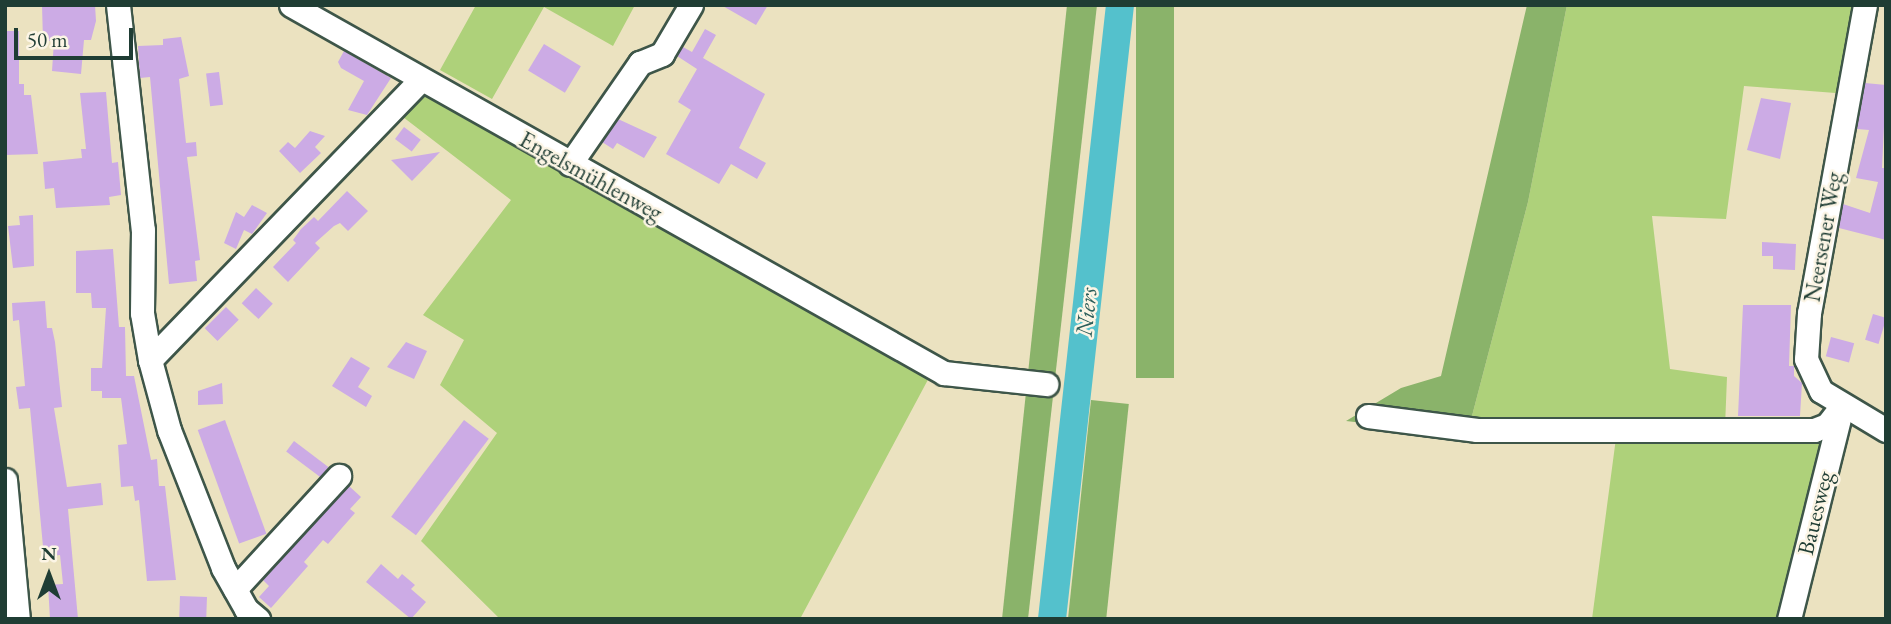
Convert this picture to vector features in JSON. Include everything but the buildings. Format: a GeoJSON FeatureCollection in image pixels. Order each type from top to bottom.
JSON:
{"type":"FeatureCollection","features":[{"type":"Feature","properties":{"kind":"street"},"geometry":{"type":"LineString","coordinates":[[118,5],[143,230],[142,313],[150,360],[169,430],[245,609]]}},
{"type":"Feature","properties":{"kind":"street","name":"Engelsmühlenweg"},"geometry":{"type":"LineString","coordinates":[[291,5],[944,373],[1046,384]]}},
{"type":"Feature","properties":{"kind":"street"},"geometry":{"type":"LineString","coordinates":[[570,164],[640,63],[662,54],[691,5]]}},
{"type":"Feature","properties":{"kind":"street","name":"Neersener Weg"},"geometry":{"type":"LineString","coordinates":[[1865,5],[1809,313],[1806,359],[1821,391],[1841,407],[1886,430]]}},
{"type":"Feature","properties":{"kind":"street"},"geometry":{"type":"LineString","coordinates":[[150,360],[421,79]]}},
{"type":"Feature","properties":{"kind":"street"},"geometry":{"type":"LineString","coordinates":[[1368,416],[1477,430],[1814,430],[1827,425],[1841,407]]}},
{"type":"Feature","properties":{"kind":"street","name":"Bauesweg"},"geometry":{"type":"LineString","coordinates":[[1789,619],[1841,407]]}},
{"type":"Feature","properties":{"kind":"street"},"geometry":{"type":"LineString","coordinates":[[245,609],[339,476]]}},
{"type":"Feature","properties":{"kind":"street"},"geometry":{"type":"LineString","coordinates":[[5,480],[18,619]]}},
{"type":"Feature","properties":{"kind":"green space"},"geometry":{"type":"Polygon","coordinates":[[[476,5],[635,5],[613,46],[544,7],[492,99],[440,70],[476,5]]]}},
{"type":"Feature","properties":{"kind":"green space"},"geometry":{"type":"Polygon","coordinates":[[[1067,5],[1097,5],[1028,619],[1002,619],[1067,5]]]}},
{"type":"Feature","properties":{"kind":"green space"},"geometry":{"type":"Polygon","coordinates":[[[1136,5],[1174,5],[1174,378],[1136,378],[1136,5]]]}},
{"type":"Feature","properties":{"kind":"green space"},"geometry":{"type":"Polygon","coordinates":[[[1527,5],[1567,5],[1528,202],[1467,435],[1346,421],[1401,388],[1441,376],[1527,5]]]}},
{"type":"Feature","properties":{"kind":"green space"},"geometry":{"type":"Polygon","coordinates":[[[1567,5],[1878,5],[1861,95],[1744,86],[1726,219],[1652,216],[1670,369],[1727,377],[1725,427],[1826,437],[1781,619],[1592,619],[1616,438],[1467,435],[1528,202],[1567,5]]]}},
{"type":"Feature","properties":{"kind":"green space"},"geometry":{"type":"Polygon","coordinates":[[[428,75],[931,374],[800,619],[500,619],[421,541],[497,433],[440,385],[464,340],[423,315],[511,200],[403,117],[428,75]]]}},
{"type":"Feature","properties":{"kind":"green space"},"geometry":{"type":"Polygon","coordinates":[[[1091,400],[1129,404],[1106,619],[1068,619],[1091,400]]]}},
{"type":"Feature","properties":{"kind":"waterway","name":"Niers"},"geometry":{"type":"LineString","coordinates":[[1052,619],[1120,5]]}}]}
